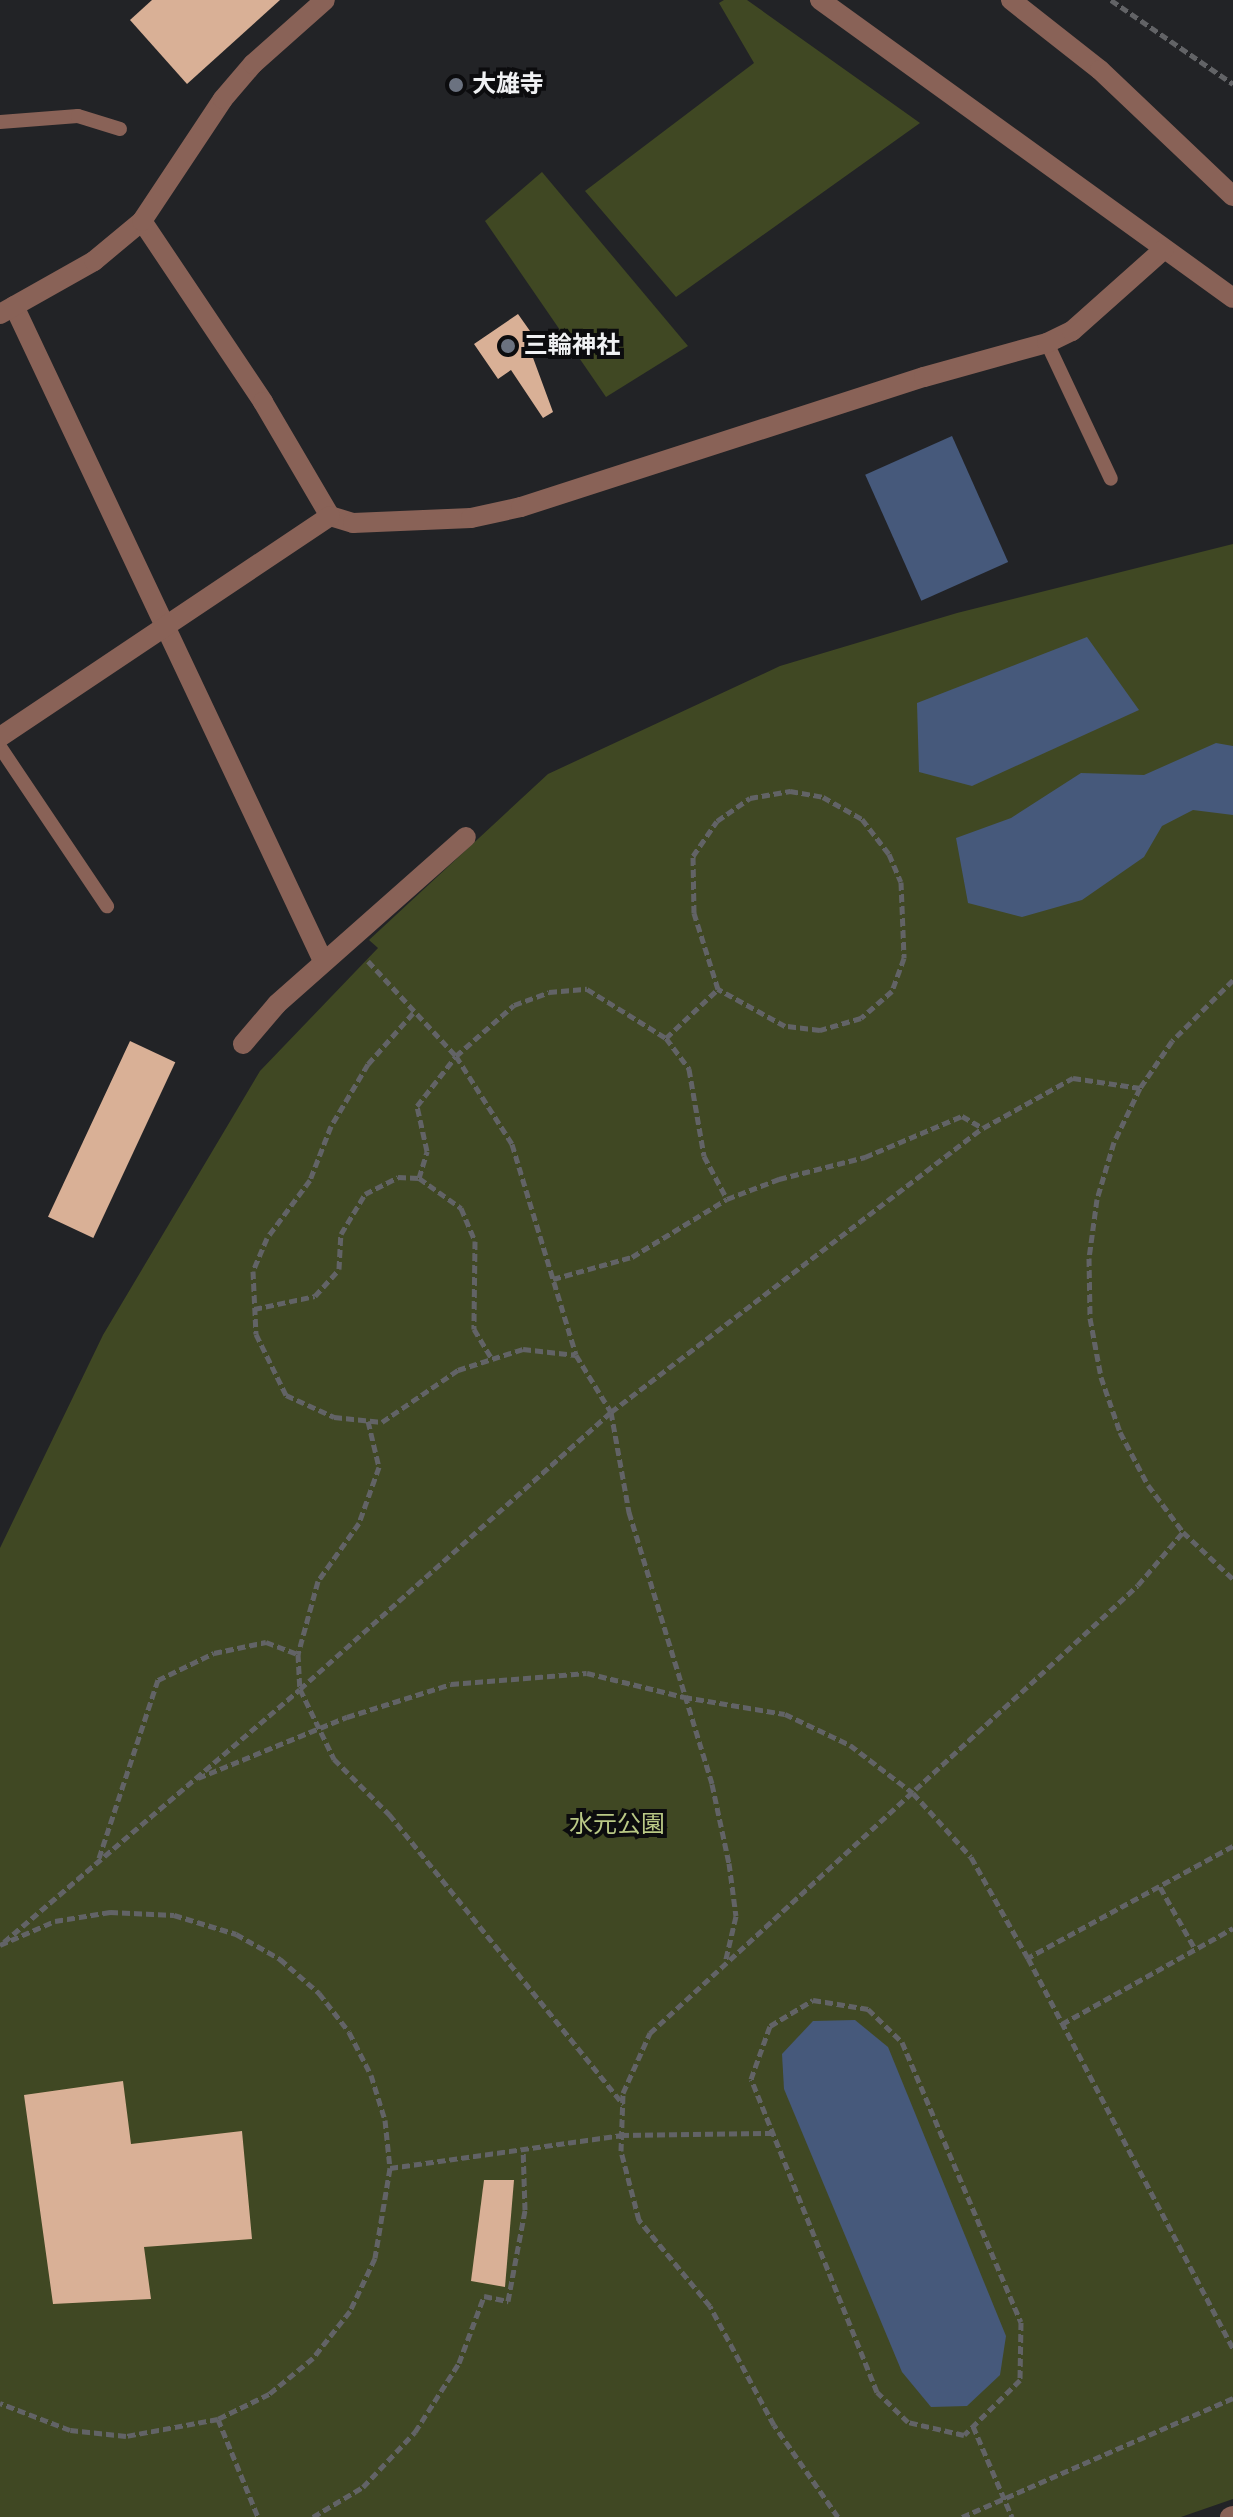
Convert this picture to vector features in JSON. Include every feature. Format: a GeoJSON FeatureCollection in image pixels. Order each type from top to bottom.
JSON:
{"type":"FeatureCollection","features":[{"type":"Feature","properties":{"kind":"street"},"geometry":{"type":"LineString","coordinates":[[323,961],[164,627],[7,310],[94,261],[142,221],[223,99],[253,64],[325,0]]}},
{"type":"Feature","properties":{"kind":"street"},"geometry":{"type":"LineString","coordinates":[[820,0],[1233,298]]}},
{"type":"Feature","properties":{"kind":"street"},"geometry":{"type":"LineString","coordinates":[[1011,0],[1100,70],[1233,196]]}},
{"type":"Feature","properties":{"kind":"street"},"geometry":{"type":"LineString","coordinates":[[142,221],[263,402],[330,516],[353,523],[471,518],[521,507],[924,377],[1047,343],[1072,331],[1164,249]]}},
{"type":"Feature","properties":{"kind":"street"},"geometry":{"type":"LineString","coordinates":[[0,737],[330,516]]}},
{"type":"Feature","properties":{"kind":"street"},"geometry":{"type":"LineString","coordinates":[[243,1044],[323,961],[466,837]]}},
{"type":"Feature","properties":{"kind":"lane"},"geometry":{"type":"LineString","coordinates":[[0,122],[78,116],[120,129]]}},
{"type":"Feature","properties":{"kind":"lane"},"geometry":{"type":"LineString","coordinates":[[1047,343],[1111,479]]}},
{"type":"Feature","properties":{"kind":"lane"},"geometry":{"type":"LineString","coordinates":[[0,747],[107,906]]}},
{"type":"Feature","properties":{"kind":"path"},"geometry":{"type":"LineString","coordinates":[[1111,0],[1233,84]]}},
{"type":"Feature","properties":{"kind":"path"},"geometry":{"type":"LineString","coordinates":[[790,791],[823,797],[862,819],[889,854],[901,882],[904,958],[892,991],[861,1018],[820,1030],[785,1026],[718,989],[694,899],[693,856],[717,821],[750,798],[790,791]]}},
{"type":"Feature","properties":{"kind":"path"},"geometry":{"type":"LineString","coordinates":[[350,940],[413,1013],[456,1056],[512,1144],[576,1355],[611,1412],[629,1512],[712,1784],[729,1863],[736,1916],[725,1964]]}},
{"type":"Feature","properties":{"kind":"path"},"geometry":{"type":"LineString","coordinates":[[1233,980],[1172,1041],[1140,1088],[1114,1142],[1097,1199],[1089,1258],[1090,1318],[1101,1377],[1120,1432],[1148,1485],[1183,1532],[1233,1579]]}},
{"type":"Feature","properties":{"kind":"path"},"geometry":{"type":"LineString","coordinates":[[419,1178],[427,1151],[417,1106],[456,1056],[514,1005],[549,992],[587,989],[666,1038],[689,1069],[704,1156],[727,1199]]}},
{"type":"Feature","properties":{"kind":"path"},"geometry":{"type":"LineString","coordinates":[[666,1038],[718,989]]}},
{"type":"Feature","properties":{"kind":"path"},"geometry":{"type":"LineString","coordinates":[[413,1013],[368,1064],[331,1126],[310,1180],[267,1238],[253,1271],[256,1334],[286,1395],[334,1417],[382,1422],[458,1370],[523,1349],[576,1355]]}},
{"type":"Feature","properties":{"kind":"path"},"geometry":{"type":"LineString","coordinates":[[2,1944],[300,1689],[611,1412],[983,1128],[1073,1078],[1140,1088]]}},
{"type":"Feature","properties":{"kind":"path"},"geometry":{"type":"LineString","coordinates":[[553,1279],[632,1257],[727,1199],[779,1179],[865,1157],[962,1116],[983,1128]]}},
{"type":"Feature","properties":{"kind":"path"},"geometry":{"type":"LineString","coordinates":[[254,1309],[315,1296],[339,1269],[341,1234],[365,1194],[398,1177],[419,1178],[461,1208],[475,1241],[474,1329],[492,1359]]}},
{"type":"Feature","properties":{"kind":"path"},"geometry":{"type":"LineString","coordinates":[[368,1421],[379,1467],[359,1523],[318,1581],[298,1654],[300,1689],[316,1729],[334,1759],[389,1814],[623,2104]]}},
{"type":"Feature","properties":{"kind":"path"},"geometry":{"type":"LineString","coordinates":[[838,2517],[774,2425],[710,2306],[639,2220],[621,2135],[623,2104],[650,2033],[1138,1585],[1183,1532]]}},
{"type":"Feature","properties":{"kind":"path"},"geometry":{"type":"LineString","coordinates":[[99,1859],[158,1680],[214,1653],[266,1642],[298,1654]]}},
{"type":"Feature","properties":{"kind":"path"},"geometry":{"type":"LineString","coordinates":[[192,1780],[316,1729],[451,1684],[587,1673],[684,1697],[785,1714],[850,1745],[913,1793],[971,1857],[1028,1958],[1233,2349]]}},
{"type":"Feature","properties":{"kind":"path"},"geometry":{"type":"LineString","coordinates":[[1028,1958],[1233,1846]]}},
{"type":"Feature","properties":{"kind":"path"},"geometry":{"type":"LineString","coordinates":[[1160,1887],[1194,1947]]}},
{"type":"Feature","properties":{"kind":"path"},"geometry":{"type":"LineString","coordinates":[[0,2403],[70,2430],[126,2436],[218,2419],[269,2394],[313,2358],[350,2311],[375,2258],[390,2168],[385,2120],[371,2075],[349,2032],[319,1993],[280,1959],[236,1934],[162,1914],[110,1912],[55,1921],[2,1944]]}},
{"type":"Feature","properties":{"kind":"path"},"geometry":{"type":"LineString","coordinates":[[1062,2024],[1194,1947],[1233,1928]]}},
{"type":"Feature","properties":{"kind":"path"},"geometry":{"type":"LineString","coordinates":[[813,2000],[868,2009],[902,2042],[1021,2322],[1020,2380],[973,2426],[964,2435],[908,2422],[877,2392],[751,2079],[770,2026],[813,2000]]}},
{"type":"Feature","properties":{"kind":"path"},"geometry":{"type":"LineString","coordinates":[[390,2168],[621,2135],[773,2133]]}},
{"type":"Feature","properties":{"kind":"path"},"geometry":{"type":"LineString","coordinates":[[313,2517],[363,2487],[415,2432],[459,2363],[484,2296],[508,2301],[525,2210],[523,2148]]}},
{"type":"Feature","properties":{"kind":"path"},"geometry":{"type":"LineString","coordinates":[[962,2517],[1233,2398]]}},
{"type":"Feature","properties":{"kind":"path"},"geometry":{"type":"LineString","coordinates":[[218,2419],[258,2517]]}},
{"type":"Feature","properties":{"kind":"path"},"geometry":{"type":"LineString","coordinates":[[973,2426],[1012,2517]]}},
{"type":"Feature","properties":{"kind":"green space"},"geometry":{"type":"Polygon","coordinates":[[[724,0],[747,0],[920,123],[676,297],[585,191],[754,63],[719,3],[724,0]]]}},
{"type":"Feature","properties":{"kind":"green space"},"geometry":{"type":"Polygon","coordinates":[[[542,172],[688,346],[606,397],[485,221],[542,172]]]}},
{"type":"Feature","properties":{"kind":"green space","name":"水元公園"},"geometry":{"type":"Polygon","coordinates":[[[1233,544],[1233,2499],[1181,2517],[0,2517],[0,1548],[103,1335],[260,1071],[378,948],[369,940],[548,774],[780,666],[957,613],[1233,544]]]}},
{"type":"Feature","properties":{"kind":"water"},"geometry":{"type":"Polygon","coordinates":[[[952,436],[1008,562],[921,601],[865,475],[952,436]]]}},
{"type":"Feature","properties":{"kind":"water"},"geometry":{"type":"Polygon","coordinates":[[[1087,637],[1139,710],[972,786],[919,772],[917,703],[1087,637]]]}},
{"type":"Feature","properties":{"kind":"water"},"geometry":{"type":"Polygon","coordinates":[[[1216,743],[1233,746],[1233,815],[1193,810],[1162,826],[1144,857],[1082,900],[1022,917],[968,903],[956,838],[1011,818],[1081,773],[1144,775],[1216,743]]]}},
{"type":"Feature","properties":{"kind":"water"},"geometry":{"type":"Polygon","coordinates":[[[855,2020],[888,2047],[1006,2336],[1000,2375],[967,2406],[931,2407],[902,2372],[784,2089],[782,2054],[813,2021],[855,2020]]]}},
{"type":"Feature","properties":{"kind":"building"},"geometry":{"type":"Polygon","coordinates":[[[152,0],[280,0],[187,84],[130,20],[152,0]]]}},
{"type":"Feature","properties":{"kind":"building","name":"三輪神社"},"geometry":{"type":"Polygon","coordinates":[[[518,314],[542,348],[532,355],[553,412],[543,418],[511,370],[498,379],[474,344],[518,314]]]}},
{"type":"Feature","properties":{"kind":"building"},"geometry":{"type":"Polygon","coordinates":[[[130,1041],[175,1062],[93,1238],[48,1217],[130,1041]]]}},
{"type":"Feature","properties":{"kind":"building"},"geometry":{"type":"Polygon","coordinates":[[[123,2081],[131,2144],[242,2131],[252,2239],[144,2247],[151,2299],[53,2304],[24,2095],[123,2081]]]}},
{"type":"Feature","properties":{"kind":"building"},"geometry":{"type":"Polygon","coordinates":[[[484,2180],[514,2180],[505,2287],[471,2281],[484,2180]]]}},
{"type":"Feature","properties":{"kind":"place","name":"大雄寺"},"geometry":{"type":"Point","coordinates":[456,85]}},
{"type":"Feature","properties":{"kind":"place","name":"三輪神社"},"geometry":{"type":"Point","coordinates":[508,346]}}]}
